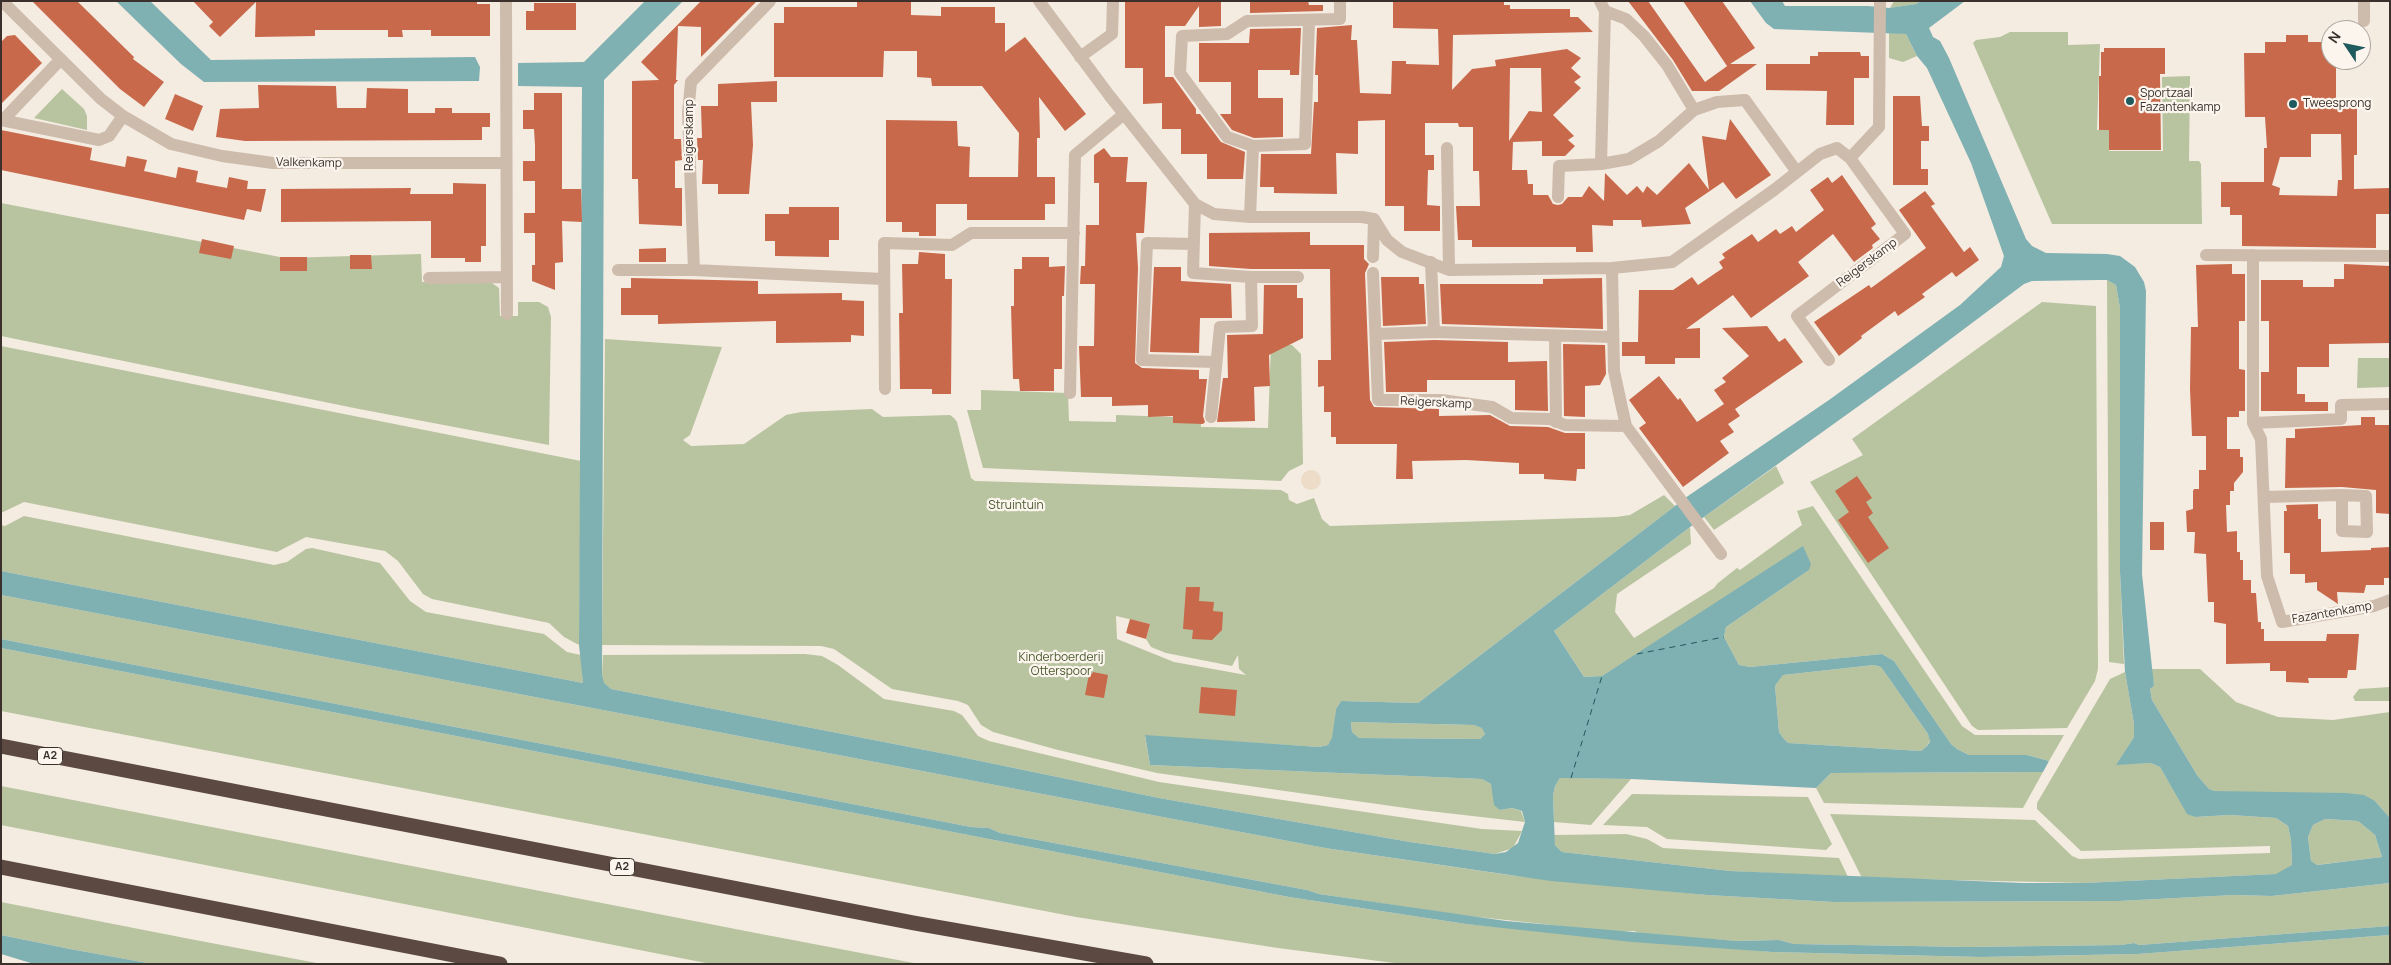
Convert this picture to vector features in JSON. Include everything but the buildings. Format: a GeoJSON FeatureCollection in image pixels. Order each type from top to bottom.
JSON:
{"type":"FeatureCollection","features":[{"type":"Feature","properties":{"kind":"highway","name":"A2"},"geometry":{"type":"LineString","coordinates":[[1,746],[904,921],[1146,964]]}},
{"type":"Feature","properties":{"kind":"highway"},"geometry":{"type":"LineString","coordinates":[[1,866],[500,964]]}},
{"type":"Feature","properties":{"kind":"street","name":"Valkenkamp"},"geometry":{"type":"LineString","coordinates":[[2,1],[61,60],[122,116],[171,144],[222,156],[273,163],[506,163]]}},
{"type":"Feature","properties":{"kind":"street"},"geometry":{"type":"LineString","coordinates":[[506,1],[507,314]]}},
{"type":"Feature","properties":{"kind":"street","name":"Reigerskamp"},"geometry":{"type":"LineString","coordinates":[[694,270],[688,113],[691,82],[770,1]]}},
{"type":"Feature","properties":{"kind":"street"},"geometry":{"type":"LineString","coordinates":[[1039,1],[1080,57],[1195,204],[1214,214],[1250,217],[1362,217],[1374,219],[1387,240],[1402,252],[1449,270],[1612,268],[1672,262],[1820,154],[1837,148],[1850,158],[1879,127],[1880,4]]}},
{"type":"Feature","properties":{"kind":"street"},"geometry":{"type":"LineString","coordinates":[[1080,57],[1112,34],[1113,1]]}},
{"type":"Feature","properties":{"kind":"street"},"geometry":{"type":"LineString","coordinates":[[1309,21],[1306,144],[1253,146],[1227,137],[1180,73],[1182,36],[1228,34],[1247,21],[1309,21],[1340,18],[1340,1]]}},
{"type":"Feature","properties":{"kind":"street"},"geometry":{"type":"LineString","coordinates":[[2364,1],[2364,20]]}},
{"type":"Feature","properties":{"kind":"street"},"geometry":{"type":"LineString","coordinates":[[1601,164],[1603,6],[1626,18],[1644,36],[1667,66],[1694,110]]}},
{"type":"Feature","properties":{"kind":"street"},"geometry":{"type":"LineString","coordinates":[[2,120],[61,60]]}},
{"type":"Feature","properties":{"kind":"street"},"geometry":{"type":"LineString","coordinates":[[1558,197],[1559,166],[1601,164],[1629,158],[1659,141],[1694,110],[1717,102],[1745,100],[1797,172]]}},
{"type":"Feature","properties":{"kind":"street"},"geometry":{"type":"LineString","coordinates":[[1070,393],[1075,155],[1124,114]]}},
{"type":"Feature","properties":{"kind":"street"},"geometry":{"type":"LineString","coordinates":[[2,120],[99,140],[109,136],[122,116]]}},
{"type":"Feature","properties":{"kind":"street"},"geometry":{"type":"LineString","coordinates":[[1250,217],[1253,146]]}},
{"type":"Feature","properties":{"kind":"street"},"geometry":{"type":"LineString","coordinates":[[1447,148],[1449,270]]}},
{"type":"Feature","properties":{"kind":"street","name":"Reigerskamp"},"geometry":{"type":"LineString","coordinates":[[1829,360],[1797,316],[1905,234],[1850,158]]}},
{"type":"Feature","properties":{"kind":"street"},"geometry":{"type":"LineString","coordinates":[[1195,204],[1193,273],[1298,277]]}},
{"type":"Feature","properties":{"kind":"street"},"geometry":{"type":"LineString","coordinates":[[1373,257],[1374,219]]}},
{"type":"Feature","properties":{"kind":"street"},"geometry":{"type":"LineString","coordinates":[[885,388],[884,243],[952,245],[972,233],[1074,233]]}},
{"type":"Feature","properties":{"kind":"street"},"geometry":{"type":"LineString","coordinates":[[1194,244],[1147,243],[1142,360],[1215,362]]}},
{"type":"Feature","properties":{"kind":"street"},"geometry":{"type":"LineString","coordinates":[[2206,255],[2390,256]]}},
{"type":"Feature","properties":{"kind":"street","name":"Fazantenkamp"},"geometry":{"type":"LineString","coordinates":[[2253,255],[2253,423],[2261,439],[2267,576],[2282,622],[2374,606],[2390,600]]}},
{"type":"Feature","properties":{"kind":"street"},"geometry":{"type":"LineString","coordinates":[[1431,262],[1434,332]]}},
{"type":"Feature","properties":{"kind":"street"},"geometry":{"type":"LineString","coordinates":[[1612,268],[1614,371],[1626,426],[1720,554]]}},
{"type":"Feature","properties":{"kind":"street"},"geometry":{"type":"LineString","coordinates":[[618,270],[694,270],[883,279]]}},
{"type":"Feature","properties":{"kind":"street","name":"Reigerskamp"},"geometry":{"type":"LineString","coordinates":[[1373,273],[1378,400],[1441,400],[1492,406],[1511,418],[1550,420],[1565,425],[1626,426]]}},
{"type":"Feature","properties":{"kind":"street"},"geometry":{"type":"LineString","coordinates":[[1211,417],[1220,327],[1252,326],[1251,276]]}},
{"type":"Feature","properties":{"kind":"street"},"geometry":{"type":"LineString","coordinates":[[430,278],[507,277]]}},
{"type":"Feature","properties":{"kind":"street"},"geometry":{"type":"LineString","coordinates":[[1376,334],[1434,332],[1613,337]]}},
{"type":"Feature","properties":{"kind":"street"},"geometry":{"type":"LineString","coordinates":[[1555,336],[1556,422]]}},
{"type":"Feature","properties":{"kind":"street"},"geometry":{"type":"LineString","coordinates":[[2253,423],[2341,419],[2341,405],[2390,404]]}},
{"type":"Feature","properties":{"kind":"street"},"geometry":{"type":"LineString","coordinates":[[2264,496],[2342,495]]}},
{"type":"Feature","properties":{"kind":"green space"},"geometry":{"type":"Polygon","coordinates":[[[1894,1],[1921,1],[1916,4],[1890,8],[1894,1]]]}},
{"type":"Feature","properties":{"kind":"green space"},"geometry":{"type":"Polygon","coordinates":[[[1889,32],[1906,34],[1917,56],[1903,62],[1889,58],[1889,32]]]}},
{"type":"Feature","properties":{"kind":"green space"},"geometry":{"type":"Polygon","coordinates":[[[2010,32],[2068,32],[2068,45],[2100,44],[2097,130],[2109,130],[2109,151],[2163,151],[2162,77],[2190,76],[2189,161],[2199,161],[2201,164],[2202,224],[2052,224],[1973,43],[1976,40],[2000,37],[2010,32]]]}},
{"type":"Feature","properties":{"kind":"green space"},"geometry":{"type":"Polygon","coordinates":[[[62,89],[84,109],[87,116],[87,130],[34,118],[62,89]]]}},
{"type":"Feature","properties":{"kind":"green space"},"geometry":{"type":"Polygon","coordinates":[[[1,203],[285,258],[421,254],[422,282],[492,283],[499,288],[500,316],[518,316],[518,302],[539,302],[548,307],[551,317],[549,445],[354,408],[1,336],[1,203]]]}},
{"type":"Feature","properties":{"kind":"green space"},"geometry":{"type":"Polygon","coordinates":[[[2107,280],[2116,285],[2120,308],[2120,572],[2124,664],[2109,662],[2107,280]]]}},
{"type":"Feature","properties":{"kind":"green space"},"geometry":{"type":"Polygon","coordinates":[[[2042,302],[2096,306],[2098,669],[2095,681],[2067,728],[1978,730],[1972,726],[1810,482],[1863,455],[1852,439],[2042,302]]]}},
{"type":"Feature","properties":{"kind":"green space"},"geometry":{"type":"Polygon","coordinates":[[[605,339],[722,347],[690,435],[683,440],[691,446],[744,444],[786,415],[801,412],[872,409],[883,417],[950,415],[957,422],[971,478],[975,481],[1281,490],[1288,494],[1289,500],[1297,504],[1314,498],[1322,519],[1330,526],[1616,517],[1630,515],[1664,495],[1675,506],[1418,703],[1341,701],[1336,709],[1333,738],[1328,745],[1319,747],[1145,736],[1150,765],[1482,779],[1491,784],[1500,810],[1512,808],[1521,811],[1525,822],[1420,810],[1157,773],[1058,750],[993,732],[981,725],[968,705],[958,701],[892,689],[834,649],[821,646],[602,645],[605,339]],[[1116,616],[1117,639],[1174,662],[1246,675],[1239,669],[1238,655],[1232,666],[1166,653],[1151,647],[1146,639],[1150,624],[1116,616]]]}},
{"type":"Feature","properties":{"kind":"green space"},"geometry":{"type":"Polygon","coordinates":[[[1271,344],[1292,345],[1301,354],[1303,464],[1289,471],[1281,481],[983,468],[967,410],[981,410],[981,390],[1068,393],[1069,421],[1116,422],[1116,415],[1201,418],[1201,427],[1268,428],[1271,344]]]}},
{"type":"Feature","properties":{"kind":"green space"},"geometry":{"type":"Polygon","coordinates":[[[1,346],[581,461],[579,645],[564,637],[549,623],[432,599],[423,594],[398,561],[385,551],[306,537],[277,552],[24,502],[1,513],[1,346]]]}},
{"type":"Feature","properties":{"kind":"green space"},"geometry":{"type":"Polygon","coordinates":[[[2358,358],[2390,358],[2390,387],[2357,388],[2358,358]]]}},
{"type":"Feature","properties":{"kind":"green space"},"geometry":{"type":"Polygon","coordinates":[[[1776,466],[1784,483],[1714,530],[1704,517],[1776,466]]]}},
{"type":"Feature","properties":{"kind":"green space"},"geometry":{"type":"Polygon","coordinates":[[[1813,506],[1962,726],[1975,735],[2064,735],[2049,761],[2027,755],[1969,755],[1957,749],[1951,744],[1894,661],[1882,654],[1750,667],[1739,665],[1724,637],[1726,627],[1809,570],[1637,654],[1602,676],[1584,677],[1554,631],[1690,527],[1691,544],[1617,594],[1615,612],[1634,638],[1714,588],[1737,568],[1740,570],[1802,525],[1797,511],[1813,506]]]}},
{"type":"Feature","properties":{"kind":"green space"},"geometry":{"type":"Polygon","coordinates":[[[24,516],[274,565],[287,562],[306,549],[312,548],[380,563],[410,601],[426,612],[544,634],[567,652],[581,655],[583,683],[1,571],[1,525],[5,526],[24,516]]]}},
{"type":"Feature","properties":{"kind":"green space"},"geometry":{"type":"Polygon","coordinates":[[[1,595],[1325,848],[1509,875],[1707,895],[1834,902],[2119,901],[2234,895],[2272,896],[2390,883],[2390,926],[2139,945],[2134,943],[2121,945],[1969,947],[1794,944],[1779,940],[1737,941],[1641,934],[1634,931],[1616,932],[1460,915],[1319,894],[1307,890],[1000,833],[989,828],[971,827],[1,639],[1,595]]]}},
{"type":"Feature","properties":{"kind":"green space"},"geometry":{"type":"Polygon","coordinates":[[[1,648],[1289,897],[1466,924],[1772,952],[1981,957],[2138,954],[2390,935],[2390,964],[1402,964],[1278,948],[1076,917],[1,711],[1,648]]]}},
{"type":"Feature","properties":{"kind":"green space"},"geometry":{"type":"Polygon","coordinates":[[[805,654],[822,656],[838,665],[884,699],[954,711],[962,715],[978,736],[989,741],[1159,782],[1482,829],[1522,831],[1513,848],[1495,854],[1410,842],[1159,798],[956,756],[611,689],[603,683],[602,675],[603,655],[805,654]]]}},
{"type":"Feature","properties":{"kind":"green space"},"geometry":{"type":"Polygon","coordinates":[[[1874,665],[1881,667],[1928,734],[1930,741],[1926,747],[1921,751],[1788,743],[1784,739],[1779,732],[1775,686],[1783,675],[1874,665]]]}},
{"type":"Feature","properties":{"kind":"green space"},"geometry":{"type":"Polygon","coordinates":[[[2151,669],[2200,669],[2236,702],[2278,717],[2333,720],[2390,712],[2390,818],[2375,801],[2215,791],[2209,789],[2197,775],[2152,700],[2150,689],[2154,686],[2151,669]]]}},
{"type":"Feature","properties":{"kind":"green space"},"geometry":{"type":"Polygon","coordinates":[[[2125,672],[2134,724],[2134,737],[2117,764],[2151,763],[2160,767],[2187,813],[2195,817],[2230,815],[2276,818],[2288,826],[2291,840],[2292,865],[2289,868],[2277,874],[2084,883],[1862,878],[1830,814],[2035,820],[2072,856],[2079,859],[2270,853],[2270,846],[2081,851],[2037,809],[2037,803],[2110,679],[2125,672]]]}},
{"type":"Feature","properties":{"kind":"green space"},"geometry":{"type":"Polygon","coordinates":[[[2390,687],[2390,701],[2355,701],[2353,697],[2359,689],[2390,687]]]}},
{"type":"Feature","properties":{"kind":"green space"},"geometry":{"type":"Polygon","coordinates":[[[1351,722],[1474,725],[1483,728],[1485,734],[1480,739],[1359,738],[1352,732],[1351,722]]]}},
{"type":"Feature","properties":{"kind":"green space"},"geometry":{"type":"Polygon","coordinates":[[[2043,772],[2023,808],[1824,803],[1816,788],[1831,773],[2043,772]]]}},
{"type":"Feature","properties":{"kind":"green space"},"geometry":{"type":"Polygon","coordinates":[[[1560,778],[1631,779],[1591,825],[1554,822],[1553,796],[1555,786],[1560,778]]]}},
{"type":"Feature","properties":{"kind":"green space"},"geometry":{"type":"Polygon","coordinates":[[[1,786],[919,964],[711,964],[1,825],[1,786]]]}},
{"type":"Feature","properties":{"kind":"green space"},"geometry":{"type":"Polygon","coordinates":[[[1632,794],[1808,797],[1832,844],[1826,850],[1667,839],[1647,827],[1603,825],[1632,794]]]}},
{"type":"Feature","properties":{"kind":"green space"},"geometry":{"type":"Polygon","coordinates":[[[2325,819],[2358,821],[2375,835],[2382,857],[2316,865],[2311,861],[2308,837],[2313,825],[2325,819]]]}},
{"type":"Feature","properties":{"kind":"green space"},"geometry":{"type":"Polygon","coordinates":[[[1626,834],[1647,839],[1663,848],[1839,858],[1848,877],[1730,871],[1562,852],[1555,845],[1554,835],[1626,834]]]}},
{"type":"Feature","properties":{"kind":"green space"},"geometry":{"type":"Polygon","coordinates":[[[1,902],[322,964],[153,964],[70,949],[1,935],[1,902]]]}},
{"type":"Feature","properties":{"kind":"shaded area"},"geometry":{"type":"Polygon","coordinates":[[[1307,470],[1315,470],[1321,476],[1321,484],[1315,490],[1307,490],[1301,484],[1301,476],[1307,470]]]}},
{"type":"Feature","properties":{"kind":"water"},"geometry":{"type":"Polygon","coordinates":[[[116,1],[150,1],[211,60],[475,57],[480,67],[479,81],[204,82],[181,64],[116,1]]]}},
{"type":"Feature","properties":{"kind":"water"},"geometry":{"type":"Polygon","coordinates":[[[645,1],[683,1],[604,80],[602,675],[604,683],[611,689],[956,756],[1159,798],[1410,842],[1495,854],[1506,852],[1518,843],[1525,822],[1522,811],[1512,808],[1500,810],[1494,805],[1491,784],[1482,779],[1150,765],[1145,735],[1319,747],[1328,745],[1332,738],[1336,709],[1341,701],[1418,703],[1688,496],[1829,400],[1960,305],[2001,267],[2004,256],[1971,163],[1927,68],[1917,56],[1906,34],[1774,29],[1766,23],[1750,1],[1782,1],[1785,6],[1868,6],[1889,8],[1916,4],[1921,1],[1965,1],[1929,28],[1933,37],[1940,41],[1949,58],[2026,239],[2032,246],[2046,253],[2120,256],[2135,267],[2144,282],[2146,291],[2142,574],[2154,686],[2150,689],[2152,700],[2197,775],[2209,789],[2215,791],[2346,793],[2364,795],[2375,801],[2390,818],[2390,883],[2272,896],[2234,895],[2119,901],[1834,902],[1707,895],[1551,881],[1325,848],[1,595],[1,571],[583,683],[579,645],[582,87],[518,86],[518,63],[584,62],[645,1]],[[2107,280],[2032,281],[2024,284],[1920,362],[1690,527],[1554,631],[1584,677],[1602,676],[1803,546],[1811,564],[1809,570],[1726,627],[1724,637],[1739,665],[1750,667],[1882,654],[1894,661],[1951,744],[1957,749],[1969,755],[2027,755],[2049,761],[2043,772],[1831,773],[1816,788],[1631,779],[1560,778],[1555,786],[1553,796],[1555,845],[1562,852],[1730,871],[2023,883],[2084,883],[2276,874],[2292,865],[2291,840],[2288,826],[2276,818],[2230,815],[2195,817],[2187,814],[2160,767],[2151,763],[2116,765],[2134,737],[2134,724],[2125,672],[2120,572],[2120,308],[2116,285],[2107,280]],[[1874,665],[1783,675],[1775,686],[1779,732],[1788,743],[1921,751],[1930,742],[1928,734],[1881,667],[1874,665]],[[1351,722],[1352,732],[1359,738],[1480,739],[1485,734],[1482,728],[1474,725],[1351,722]],[[2325,819],[2313,825],[2308,837],[2311,861],[2317,865],[2382,857],[2375,835],[2358,821],[2325,819]]]}},
{"type":"Feature","properties":{"kind":"water"},"geometry":{"type":"Polygon","coordinates":[[[1,639],[971,827],[989,828],[1000,833],[1307,890],[1319,894],[1506,921],[1737,941],[1779,940],[1794,944],[1969,947],[2121,945],[2134,943],[2139,945],[2390,926],[2390,935],[2138,954],[1981,957],[1772,952],[1632,942],[1466,924],[1289,897],[1,648],[1,639]]]}},
{"type":"Feature","properties":{"kind":"water"},"geometry":{"type":"Polygon","coordinates":[[[1,935],[153,964],[34,964],[1,954],[1,935]]]}},
{"type":"Feature","properties":{"kind":"ferry route"},"geometry":{"type":"LineString","coordinates":[[1637,654],[1724,637]]}},
{"type":"Feature","properties":{"kind":"ferry route"},"geometry":{"type":"LineString","coordinates":[[1571,778],[1602,676]]}},
{"type":"Feature","properties":{"kind":"place","name":"Sportzaal Fazantenkamp"},"geometry":{"type":"Point","coordinates":[2130,101]}},
{"type":"Feature","properties":{"kind":"place","name":"Tweesprong"},"geometry":{"type":"Point","coordinates":[2293,104]}},
{"type":"Feature","properties":{"kind":"park label","name":"Struintuin"},"geometry":{"type":"Point","coordinates":[1016,506]}},
{"type":"Feature","properties":{"kind":"park label","name":"Kinderboerderij Otterspoor"},"geometry":{"type":"Point","coordinates":[1061,665]}}]}
